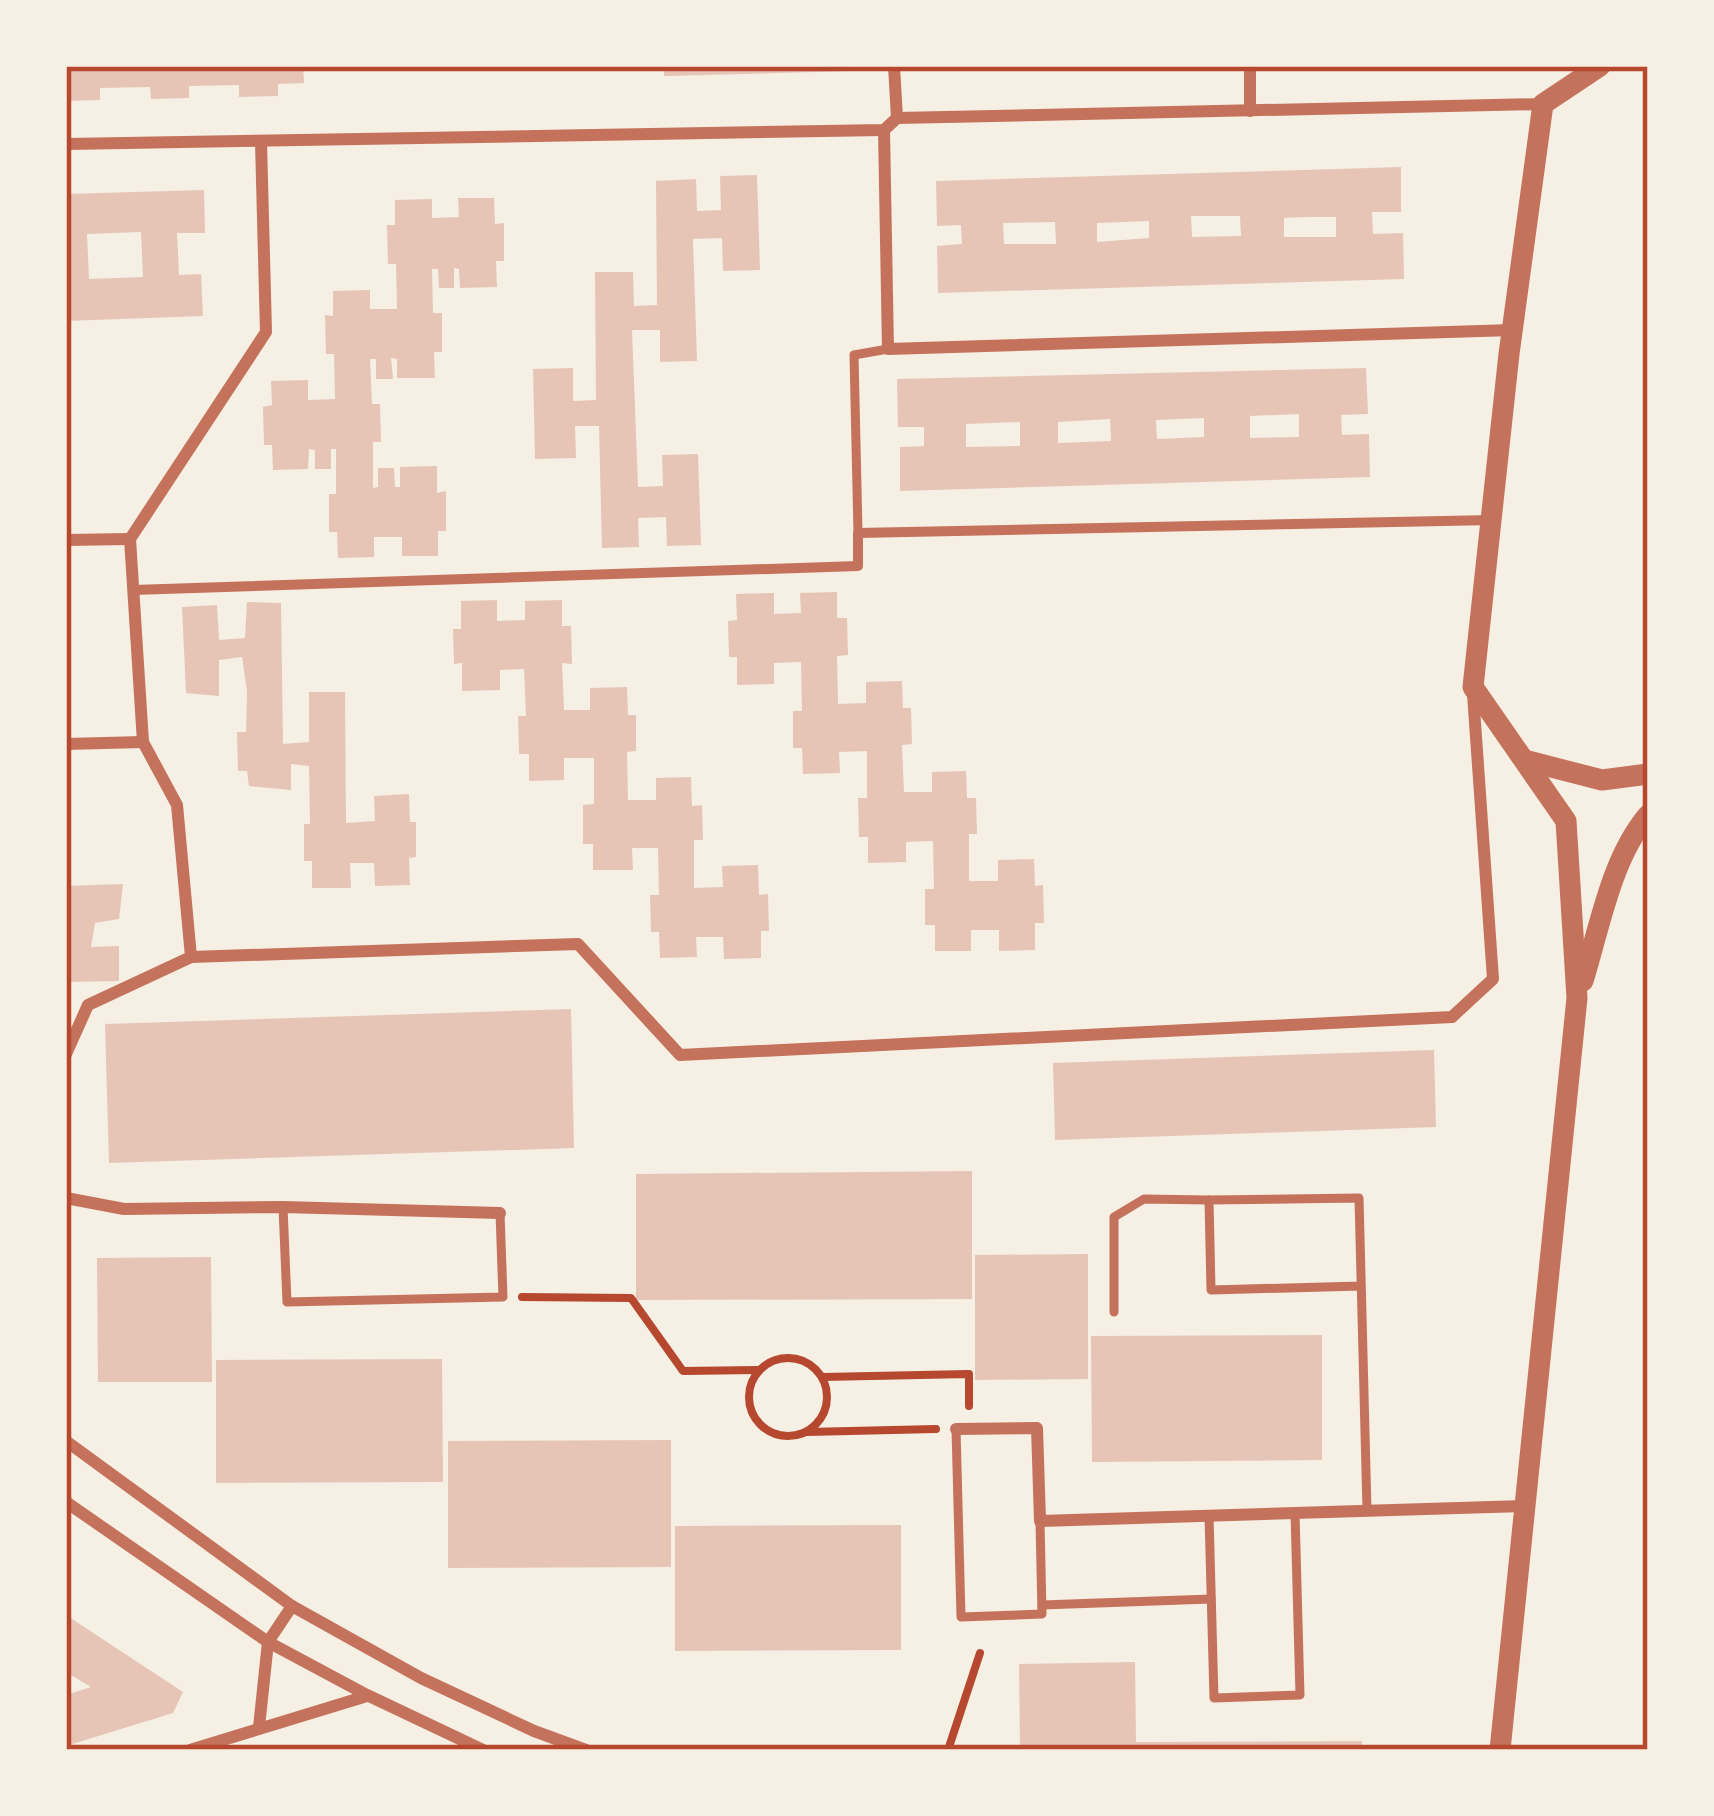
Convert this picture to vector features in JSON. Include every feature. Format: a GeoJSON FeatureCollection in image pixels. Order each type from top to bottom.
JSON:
{"type":"FeatureCollection","features":[{"type":"Feature","properties":{"kind":"street"},"geometry":{"type":"LineString","coordinates":[[894,66],[896,118]]}},
{"type":"Feature","properties":{"kind":"street"},"geometry":{"type":"LineString","coordinates":[[1250,66],[1250,111]]}},
{"type":"Feature","properties":{"kind":"street"},"geometry":{"type":"LineString","coordinates":[[66,144],[884,130],[896,118],[1543,104],[1600,66]]}},
{"type":"Feature","properties":{"kind":"street"},"geometry":{"type":"LineString","coordinates":[[66,1054],[88,1005],[191,957],[578,944],[680,1054],[1452,1017],[1493,979],[1473,687],[1543,104]]}},
{"type":"Feature","properties":{"kind":"street"},"geometry":{"type":"LineString","coordinates":[[884,130],[888,349],[1513,330]]}},
{"type":"Feature","properties":{"kind":"street"},"geometry":{"type":"LineString","coordinates":[[191,957],[177,805],[143,742],[130,539],[266,332],[261,142]]}},
{"type":"Feature","properties":{"kind":"street"},"geometry":{"type":"LineString","coordinates":[[133,590],[858,566],[858,533],[1492,520]]}},
{"type":"Feature","properties":{"kind":"street"},"geometry":{"type":"LineString","coordinates":[[66,540],[130,539]]}},
{"type":"Feature","properties":{"kind":"street"},"geometry":{"type":"LineString","coordinates":[[1473,687],[1567,821],[1577,998],[1500,1750]]}},
{"type":"Feature","properties":{"kind":"street"},"geometry":{"type":"LineString","coordinates":[[66,744],[143,742]]}},
{"type":"Feature","properties":{"kind":"street"},"geometry":{"type":"LineString","coordinates":[[1528,761],[1601,780],[1648,775]]}},
{"type":"Feature","properties":{"kind":"street"},"geometry":{"type":"LineString","coordinates":[[1577,998],[1614,880],[1633,833],[1648,815]]}},
{"type":"Feature","properties":{"kind":"street"},"geometry":{"type":"LineString","coordinates":[[66,1198],[124,1209],[500,1213]]}},
{"type":"Feature","properties":{"kind":"street"},"geometry":{"type":"LineString","coordinates":[[956,1429],[1037,1428],[1040,1521],[1524,1506]]}},
{"type":"Feature","properties":{"kind":"street"},"geometry":{"type":"LineString","coordinates":[[66,1441],[292,1606],[421,1678],[586,1750]]}},
{"type":"Feature","properties":{"kind":"street"},"geometry":{"type":"LineString","coordinates":[[66,1502],[268,1642],[483,1750]]}},
{"type":"Feature","properties":{"kind":"street"},"geometry":{"type":"LineString","coordinates":[[259,1727],[268,1642],[292,1606]]}},
{"type":"Feature","properties":{"kind":"street"},"geometry":{"type":"LineString","coordinates":[[190,1750],[367,1695]]}},
{"type":"Feature","properties":{"kind":"lane"},"geometry":{"type":"LineString","coordinates":[[858,533],[854,355],[888,349]]}},
{"type":"Feature","properties":{"kind":"lane"},"geometry":{"type":"LineString","coordinates":[[1114,1312],[1114,1217],[1144,1199],[1359,1198],[1366,1510]]}},
{"type":"Feature","properties":{"kind":"lane"},"geometry":{"type":"LineString","coordinates":[[1209,1200],[1211,1291],[1361,1286]]}},
{"type":"Feature","properties":{"kind":"lane"},"geometry":{"type":"LineString","coordinates":[[283,1208],[287,1303],[502,1297],[500,1213]]}},
{"type":"Feature","properties":{"kind":"lane"},"geometry":{"type":"LineString","coordinates":[[956,1429],[961,1617],[1042,1614],[1040,1521]]}},
{"type":"Feature","properties":{"kind":"lane"},"geometry":{"type":"LineString","coordinates":[[1209,1516],[1214,1698],[1300,1695],[1294,1513]]}},
{"type":"Feature","properties":{"kind":"lane"},"geometry":{"type":"LineString","coordinates":[[1042,1605],[1211,1599]]}},
{"type":"Feature","properties":{"kind":"path"},"geometry":{"type":"LineString","coordinates":[[502,1297],[631,1298],[683,1371],[758,1370],[780,1358],[815,1367],[823,1377],[828,1401],[818,1424],[807,1432]]}},
{"type":"Feature","properties":{"kind":"path"},"geometry":{"type":"LineString","coordinates":[[758,1370],[748,1396],[757,1422],[780,1436],[956,1429]]}},
{"type":"Feature","properties":{"kind":"path"},"geometry":{"type":"LineString","coordinates":[[823,1377],[969,1374]]}},
{"type":"Feature","properties":{"kind":"path"},"geometry":{"type":"LineString","coordinates":[[948,1750],[980,1653]]}},
{"type":"Feature","properties":{"kind":"building"},"geometry":{"type":"Polygon","coordinates":[[[66,66],[303,66],[304,83],[278,84],[278,96],[239,97],[239,85],[189,86],[189,98],[151,99],[150,87],[100,88],[100,100],[66,101],[66,66]]]}},
{"type":"Feature","properties":{"kind":"building"},"geometry":{"type":"Polygon","coordinates":[[[664,66],[851,66],[851,71],[664,76],[664,66]]]}},
{"type":"Feature","properties":{"kind":"building"},"geometry":{"type":"Polygon","coordinates":[[[1401,167],[1401,212],[1372,212],[1373,234],[1403,233],[1404,279],[938,293],[937,246],[962,244],[961,225],[937,226],[936,181],[1401,167]],[[1191,216],[1192,237],[1241,236],[1240,216],[1191,216]],[[1336,217],[1284,218],[1284,237],[1336,237],[1336,217]],[[1149,221],[1097,223],[1097,242],[1149,238],[1149,221]],[[1055,222],[1003,223],[1004,244],[1056,244],[1055,222]]]}},
{"type":"Feature","properties":{"kind":"building"},"geometry":{"type":"Polygon","coordinates":[[[757,175],[760,270],[723,271],[722,238],[693,239],[697,361],[660,362],[660,330],[632,330],[638,487],[663,486],[662,455],[698,454],[701,545],[667,546],[666,517],[638,518],[639,547],[602,548],[599,426],[575,426],[576,458],[535,459],[533,369],[573,368],[573,401],[596,400],[595,272],[633,272],[634,306],[657,305],[656,181],[696,179],[697,211],[721,210],[720,176],[757,175]]]}},
{"type":"Feature","properties":{"kind":"building"},"geometry":{"type":"Polygon","coordinates":[[[204,190],[205,233],[177,233],[179,275],[201,274],[203,316],[66,321],[66,194],[204,190]],[[141,232],[87,234],[89,279],[143,277],[141,232]]]}},
{"type":"Feature","properties":{"kind":"building"},"geometry":{"type":"Polygon","coordinates":[[[458,198],[494,198],[495,224],[504,223],[504,261],[496,261],[497,287],[460,288],[459,269],[454,268],[454,288],[439,288],[438,269],[432,269],[433,313],[442,313],[442,352],[434,352],[435,378],[397,378],[397,359],[391,358],[393,379],[376,379],[376,359],[370,359],[372,404],[380,404],[381,442],[373,442],[373,488],[378,487],[378,468],[394,468],[395,487],[400,487],[400,467],[437,466],[437,493],[446,491],[446,531],[438,531],[438,556],[402,556],[402,537],[374,537],[374,557],[338,558],[337,532],[329,532],[329,494],[336,494],[336,449],[331,449],[331,469],[315,469],[315,450],[309,449],[308,469],[273,470],[272,445],[264,445],[263,407],[272,405],[271,381],[308,380],[308,400],[335,399],[334,354],[326,354],[325,315],[333,316],[333,291],[370,290],[370,309],[397,309],[396,264],[388,264],[387,225],[395,225],[395,200],[432,199],[432,218],[459,217],[458,198]]]}},
{"type":"Feature","properties":{"kind":"building"},"geometry":{"type":"Polygon","coordinates":[[[1366,368],[1368,414],[1341,415],[1342,435],[1369,434],[1370,477],[900,491],[900,447],[924,446],[924,427],[898,427],[897,379],[1366,368]],[[1299,414],[1250,416],[1250,438],[1299,437],[1299,414]],[[1204,418],[1156,420],[1157,439],[1204,437],[1204,418]],[[1110,419],[1058,422],[1058,443],[1111,441],[1110,419]],[[1020,422],[966,424],[966,447],[1020,446],[1020,422]]]}},
{"type":"Feature","properties":{"kind":"building"},"geometry":{"type":"Polygon","coordinates":[[[837,592],[837,618],[847,618],[848,655],[837,656],[838,704],[866,703],[866,682],[902,681],[903,708],[911,708],[912,744],[902,745],[904,792],[932,792],[932,772],[966,771],[967,798],[976,798],[977,834],[969,834],[969,881],[998,881],[998,860],[1034,859],[1035,886],[1043,885],[1044,923],[1035,923],[1035,950],[999,951],[999,930],[971,930],[971,951],[935,951],[935,925],[925,925],[925,889],[934,889],[933,841],[906,842],[906,862],[868,863],[868,837],[859,837],[858,798],[867,798],[867,751],[839,752],[840,773],[803,774],[802,748],[793,748],[793,711],[802,711],[801,662],[774,663],[774,684],[737,685],[737,657],[729,657],[728,621],[737,620],[736,594],[774,593],[774,614],[801,613],[800,593],[837,592]]]}},
{"type":"Feature","properties":{"kind":"building"},"geometry":{"type":"Polygon","coordinates":[[[497,600],[497,621],[525,620],[525,601],[562,600],[562,626],[571,626],[572,664],[562,663],[564,710],[590,710],[590,688],[627,687],[628,715],[636,715],[636,751],[627,752],[628,800],[656,800],[656,778],[691,777],[692,806],[702,805],[703,840],[694,840],[694,888],[723,887],[722,866],[758,865],[759,895],[768,894],[769,931],[761,931],[761,958],[724,959],[723,937],[696,937],[697,957],[660,958],[659,932],[651,932],[650,895],[659,895],[658,848],[632,848],[633,870],[593,870],[593,844],[583,844],[583,805],[594,804],[594,758],[564,758],[564,780],[529,781],[529,754],[519,754],[518,716],[526,716],[524,669],[500,670],[500,690],[462,691],[462,663],[454,664],[453,629],[461,629],[461,601],[497,600]]]}},
{"type":"Feature","properties":{"kind":"building"},"geometry":{"type":"Polygon","coordinates":[[[247,602],[281,603],[283,744],[309,742],[309,692],[345,692],[346,823],[375,821],[374,796],[409,794],[410,822],[416,822],[410,885],[375,886],[374,863],[350,863],[351,888],[312,888],[312,861],[304,861],[304,824],[310,824],[309,766],[291,764],[291,790],[249,786],[247,771],[238,771],[237,732],[246,732],[242,657],[219,660],[219,696],[186,693],[182,607],[217,605],[219,640],[245,638],[247,602]]]}},
{"type":"Feature","properties":{"kind":"building"},"geometry":{"type":"Polygon","coordinates":[[[123,884],[119,919],[95,923],[91,947],[119,946],[119,981],[66,982],[66,886],[123,884]]]}},
{"type":"Feature","properties":{"kind":"building"},"geometry":{"type":"Polygon","coordinates":[[[571,1009],[574,1148],[109,1163],[105,1024],[571,1009]]]}},
{"type":"Feature","properties":{"kind":"building"},"geometry":{"type":"Polygon","coordinates":[[[1434,1050],[1436,1127],[1055,1140],[1053,1063],[1434,1050]]]}},
{"type":"Feature","properties":{"kind":"building"},"geometry":{"type":"Polygon","coordinates":[[[972,1171],[972,1299],[636,1300],[636,1174],[972,1171]]]}},
{"type":"Feature","properties":{"kind":"building"},"geometry":{"type":"Polygon","coordinates":[[[1088,1254],[1088,1379],[975,1380],[975,1255],[1088,1254]]]}},
{"type":"Feature","properties":{"kind":"building"},"geometry":{"type":"Polygon","coordinates":[[[211,1257],[212,1382],[98,1382],[97,1258],[211,1257]]]}},
{"type":"Feature","properties":{"kind":"building"},"geometry":{"type":"Polygon","coordinates":[[[1322,1335],[1322,1460],[1092,1462],[1091,1336],[1322,1335]]]}},
{"type":"Feature","properties":{"kind":"building"},"geometry":{"type":"Polygon","coordinates":[[[442,1359],[443,1482],[216,1483],[216,1360],[442,1359]]]}},
{"type":"Feature","properties":{"kind":"building"},"geometry":{"type":"Polygon","coordinates":[[[671,1440],[671,1567],[448,1568],[448,1441],[671,1440]]]}},
{"type":"Feature","properties":{"kind":"building"},"geometry":{"type":"Polygon","coordinates":[[[901,1525],[901,1650],[675,1651],[675,1526],[901,1525]]]}},
{"type":"Feature","properties":{"kind":"building"},"geometry":{"type":"Polygon","coordinates":[[[66,1615],[183,1692],[173,1713],[66,1746],[66,1695],[91,1687],[66,1672],[66,1615]]]}},
{"type":"Feature","properties":{"kind":"building"},"geometry":{"type":"Polygon","coordinates":[[[1135,1662],[1136,1742],[1362,1741],[1362,1750],[1020,1750],[1019,1664],[1135,1662]]]}}]}
